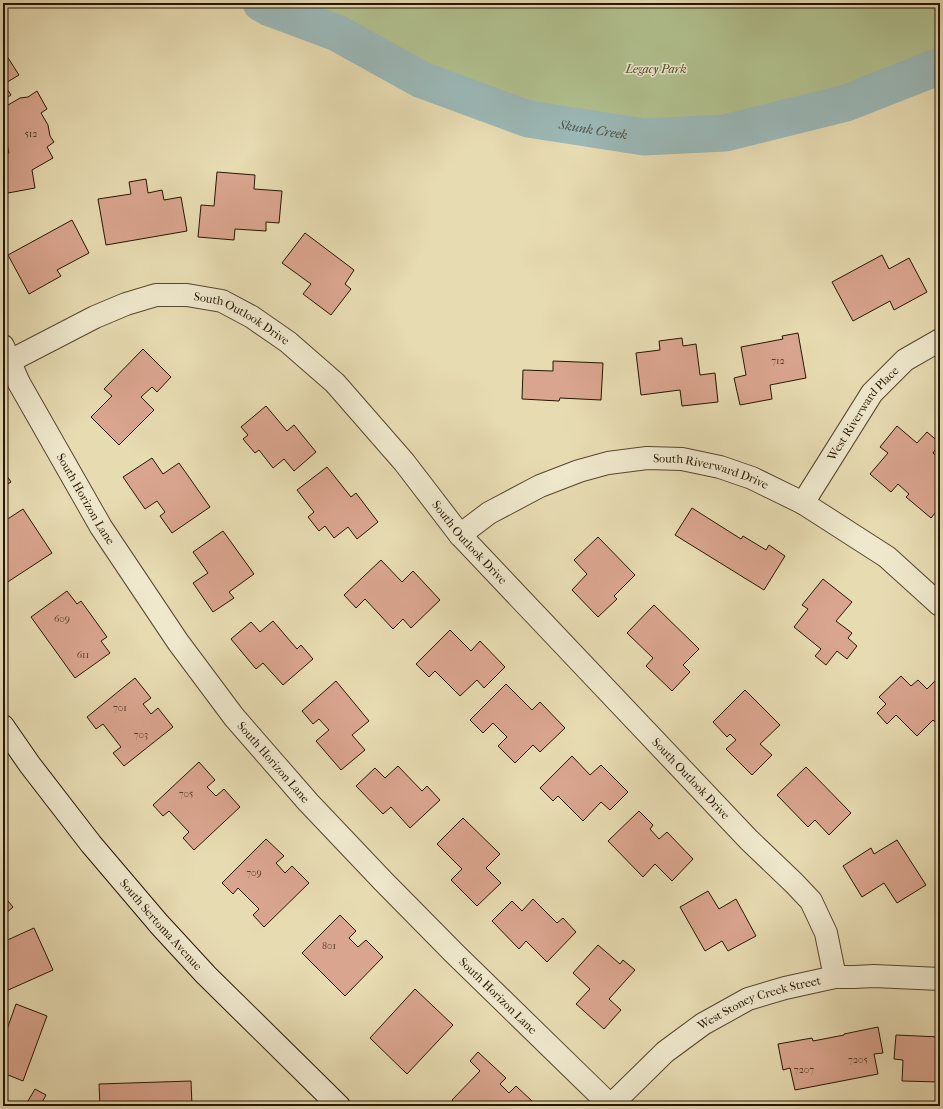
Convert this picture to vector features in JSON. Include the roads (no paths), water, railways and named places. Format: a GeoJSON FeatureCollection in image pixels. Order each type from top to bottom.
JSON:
{"type":"FeatureCollection","features":[{"type":"Feature","properties":{"kind":"street","name":"South Outlook Drive"},"geometry":{"type":"LineString","coordinates":[[7,354],[126,304],[156,295],[187,295],[222,301],[252,317],[288,342],[335,383],[404,462],[460,535],[744,834],[811,901],[826,933],[835,977]]}},
{"type":"Feature","properties":{"kind":"street","name":"West Riverward Place"},"geometry":{"type":"LineString","coordinates":[[803,503],[872,393],[905,360],[940,340]]}},
{"type":"Feature","properties":{"kind":"street","name":"South Horizon Lane"},"geometry":{"type":"LineString","coordinates":[[7,354],[19,383],[101,527],[178,642],[234,717],[308,802],[383,881],[610,1106]]}},
{"type":"Feature","properties":{"kind":"street","name":"South Riverward Drive"},"geometry":{"type":"LineString","coordinates":[[460,535],[489,513],[540,486],[586,469],[608,463],[647,458],[682,459],[720,467],[752,478],[803,503],[887,557],[940,606]]}},
{"type":"Feature","properties":{"kind":"street","name":"South Sertoma Avenue"},"geometry":{"type":"LineString","coordinates":[[3,726],[30,765],[91,844],[159,924],[206,976],[339,1106]]}},
{"type":"Feature","properties":{"kind":"street","name":"West Stoney Creek Street"},"geometry":{"type":"LineString","coordinates":[[610,1106],[665,1052],[703,1024],[748,999],[785,988],[835,977],[854,978],[874,976],[940,979]]}},
{"type":"Feature","properties":{"kind":"waterway","name":"Skunk Creek"},"geometry":{"type":"LineString","coordinates":[[261,3],[270,8],[337,33],[422,80],[528,119],[644,137],[725,133],[846,103],[940,66]]}},
{"type":"Feature","properties":{"kind":"park label","name":"Legacy Park"},"geometry":{"type":"Point","coordinates":[656,69]}}]}
